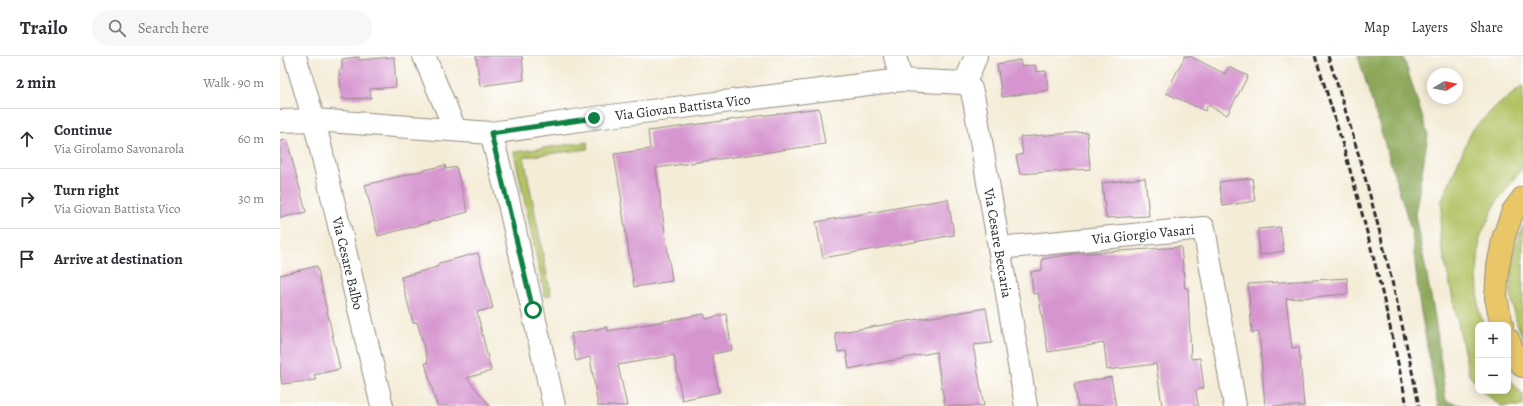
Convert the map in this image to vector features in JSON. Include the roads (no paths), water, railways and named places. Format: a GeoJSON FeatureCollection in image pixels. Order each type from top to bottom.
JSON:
{"type":"FeatureCollection","features":[{"type":"Feature","properties":{"kind":"highway"},"geometry":{"type":"LineString","coordinates":[[1501,322],[1496,298],[1498,266],[1504,236],[1513,211],[1523,198]]}},
{"type":"Feature","properties":{"kind":"highway"},"geometry":{"type":"LineString","coordinates":[[1511,346],[1516,358],[1523,366]]}},
{"type":"Feature","properties":{"kind":"street","name":"Via Cesare Balbo"},"geometry":{"type":"LineString","coordinates":[[295,56],[314,120],[382,406]]}},
{"type":"Feature","properties":{"kind":"street"},"geometry":{"type":"LineString","coordinates":[[424,56],[455,129]]}},
{"type":"Feature","properties":{"kind":"street"},"geometry":{"type":"LineString","coordinates":[[896,56],[901,80]]}},
{"type":"Feature","properties":{"kind":"street"},"geometry":{"type":"LineString","coordinates":[[965,83],[976,56]]}},
{"type":"Feature","properties":{"kind":"street","name":"Via Giovan Battista Vico"},"geometry":{"type":"LineString","coordinates":[[280,122],[314,120],[455,129],[491,133],[594,118],[901,80],[965,83]]}},
{"type":"Feature","properties":{"kind":"street","name":"Via Cesare Beccaria"},"geometry":{"type":"LineString","coordinates":[[965,83],[971,89],[974,100],[1026,406]]}},
{"type":"Feature","properties":{"kind":"street"},"geometry":{"type":"LineString","coordinates":[[491,133],[508,199],[554,406]]}},
{"type":"Feature","properties":{"kind":"street","name":"Via Giorgio Vasari"},"geometry":{"type":"LineString","coordinates":[[999,248],[1204,228],[1235,406]]}},
{"type":"Feature","properties":{"kind":"railway"},"geometry":{"type":"LineString","coordinates":[[1315,56],[1342,142],[1366,230],[1388,317],[1407,406]]}},
{"type":"Feature","properties":{"kind":"railway"},"geometry":{"type":"LineString","coordinates":[[1328,56],[1355,143],[1379,230],[1419,406]]}}]}
